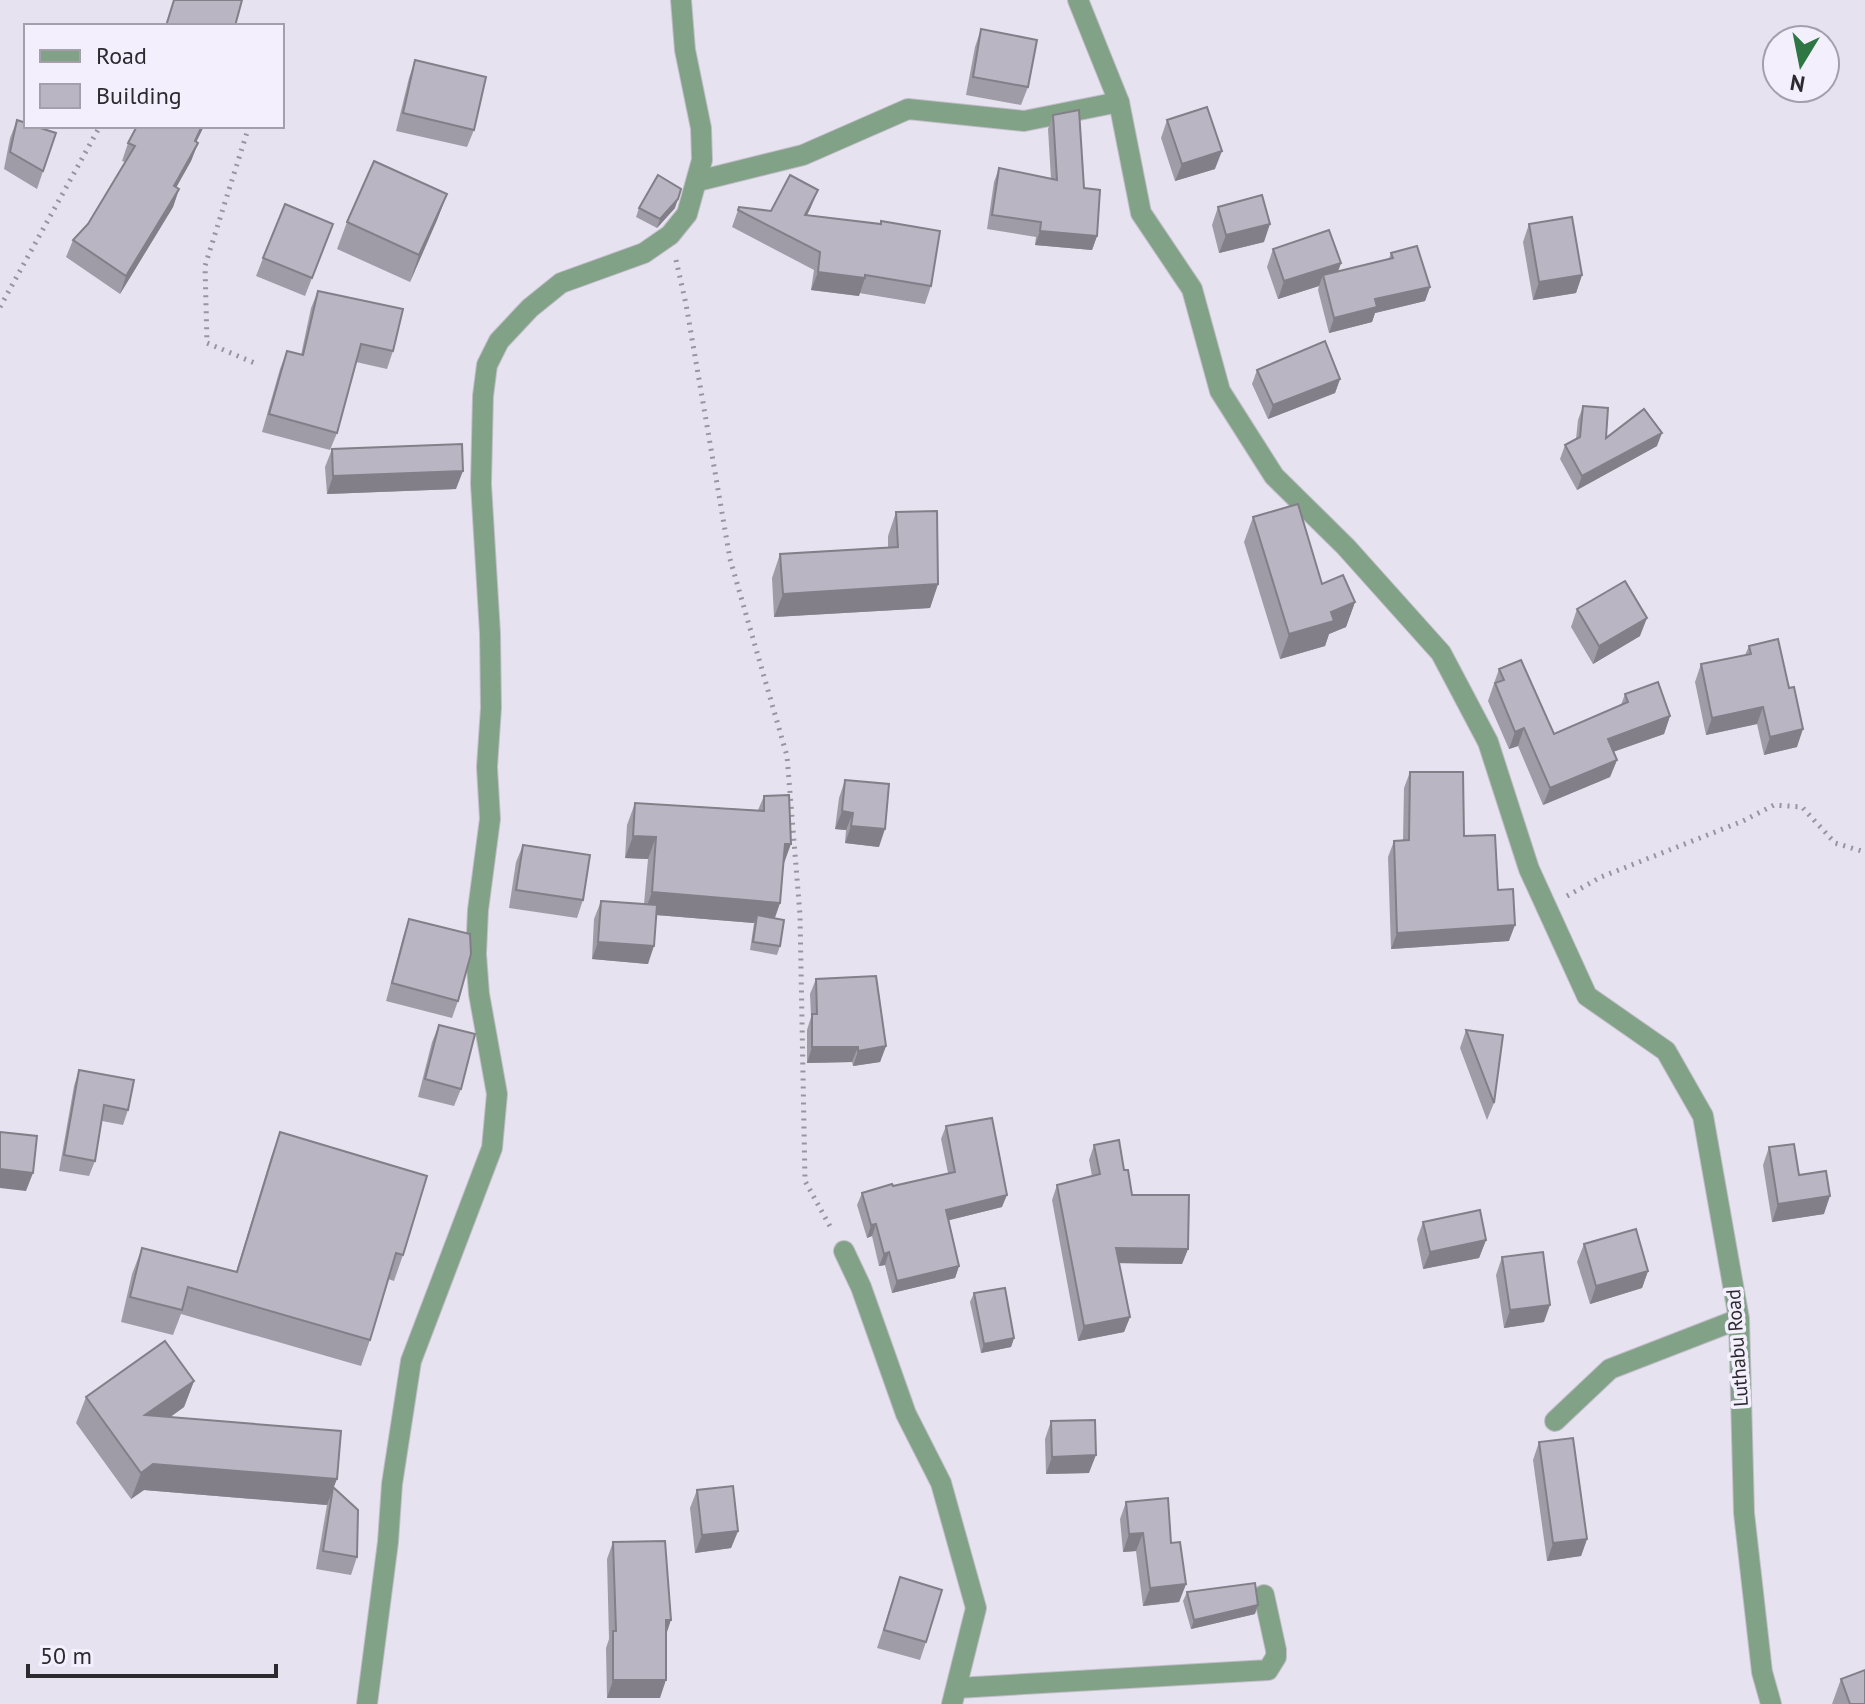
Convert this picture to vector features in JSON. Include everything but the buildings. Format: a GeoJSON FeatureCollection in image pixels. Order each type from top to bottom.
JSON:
{"type":"FeatureCollection","features":[{"type":"Feature","properties":{"kind":"street"},"geometry":{"type":"LineString","coordinates":[[367,1704],[382,1597],[392,1484],[411,1361],[492,1148],[497,1094],[479,994],[476,954],[478,910],[490,819],[487,767],[491,708],[490,633],[481,484],[483,396],[487,365],[499,341],[530,308],[561,283],[644,253],[670,235],[687,214],[702,160],[701,128],[685,50],[681,0]]}},
{"type":"Feature","properties":{"kind":"street"},"geometry":{"type":"LineString","coordinates":[[1078,0],[1119,102],[1141,213],[1192,289],[1220,391],[1274,476],[1346,547],[1441,653],[1488,742],[1529,869],[1547,907]]}},
{"type":"Feature","properties":{"kind":"street"},"geometry":{"type":"LineString","coordinates":[[698,181],[803,155],[908,109],[1024,121],[1119,102]]}},
{"type":"Feature","properties":{"kind":"street","name":"Luthabu Road"},"geometry":{"type":"LineString","coordinates":[[1547,907],[1587,996],[1666,1051],[1703,1116],[1739,1319],[1744,1513],[1762,1672],[1771,1704]]}},
{"type":"Feature","properties":{"kind":"street"},"geometry":{"type":"LineString","coordinates":[[844,1251],[861,1287],[906,1414],[941,1483],[976,1608],[954,1696],[1268,1670],[1276,1657],[1276,1650],[1264,1595]]}},
{"type":"Feature","properties":{"kind":"street"},"geometry":{"type":"LineString","coordinates":[[1555,1421],[1610,1369],[1739,1319]]}},
{"type":"Feature","properties":{"kind":"path"},"geometry":{"type":"LineString","coordinates":[[0,307],[99,128]]}},
{"type":"Feature","properties":{"kind":"path"},"geometry":{"type":"LineString","coordinates":[[248,128],[205,266],[207,343],[257,364]]}},
{"type":"Feature","properties":{"kind":"path"},"geometry":{"type":"LineString","coordinates":[[670,235],[686,304],[730,559],[787,756],[800,915],[805,1181],[844,1251]]}},
{"type":"Feature","properties":{"kind":"path"},"geometry":{"type":"LineString","coordinates":[[1547,907],[1601,877],[1743,821],[1774,805],[1802,807],[1835,843],[1865,852]]}}]}
